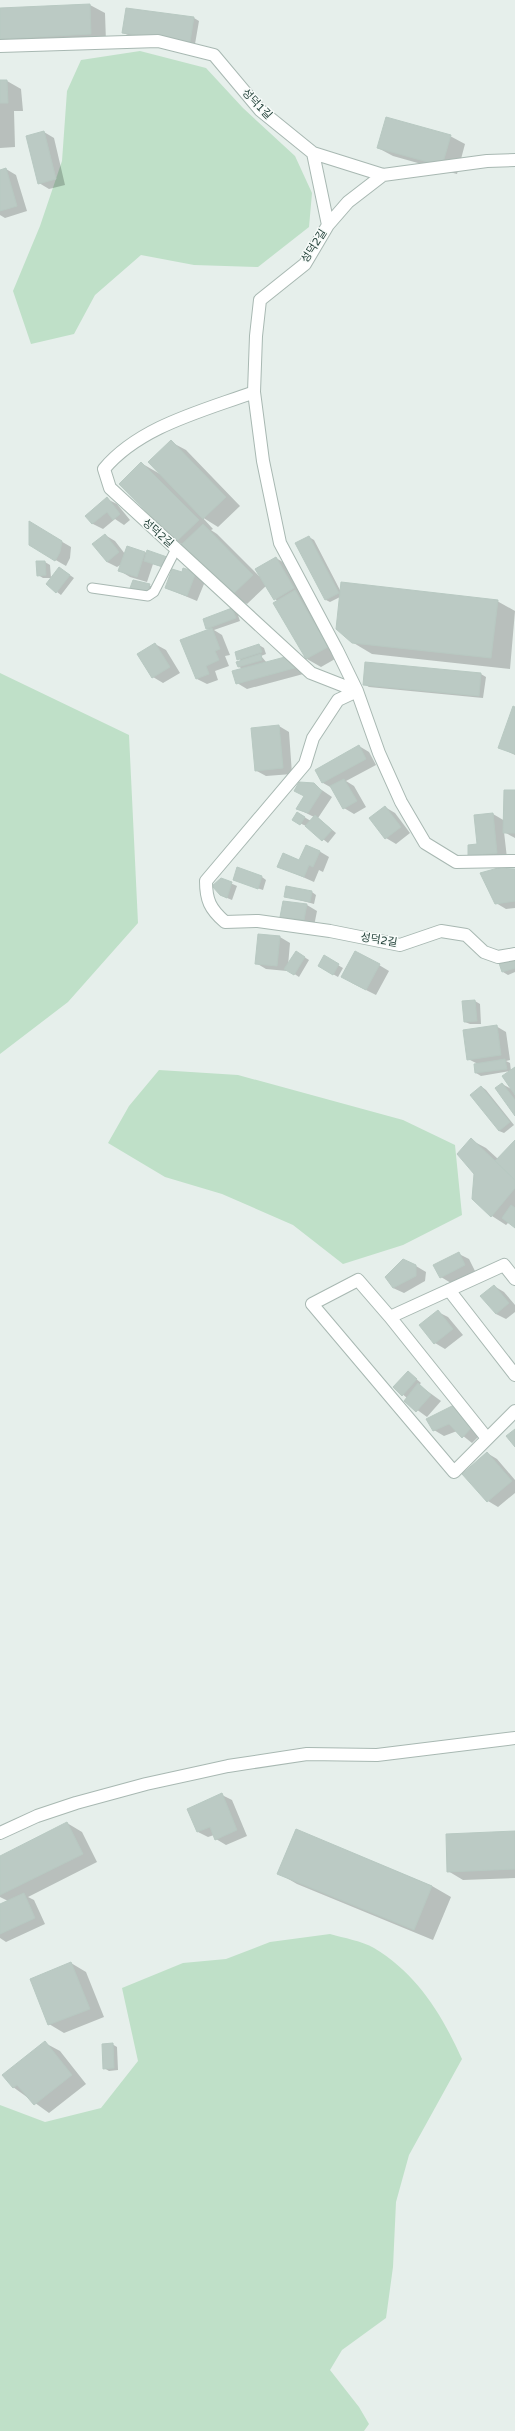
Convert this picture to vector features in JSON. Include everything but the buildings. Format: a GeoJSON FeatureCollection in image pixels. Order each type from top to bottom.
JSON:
{"type":"FeatureCollection","features":[{"type":"Feature","properties":{"kind":"street","name":"성덕1길"},"geometry":{"type":"LineString","coordinates":[[0,46],[158,41],[214,56],[260,110],[313,153],[383,174],[480,162],[515,160]]}},
{"type":"Feature","properties":{"kind":"street"},"geometry":{"type":"LineString","coordinates":[[313,153],[328,224]]}},
{"type":"Feature","properties":{"kind":"street","name":"성덕2길"},"geometry":{"type":"LineString","coordinates":[[383,174],[348,202],[328,224],[304,264],[260,300],[256,336],[254,392],[263,461],[280,543],[357,692],[379,753],[401,802],[424,843],[456,862],[515,861]]}},
{"type":"Feature","properties":{"kind":"street","name":"성덕2길"},"geometry":{"type":"LineString","coordinates":[[254,392],[190,416],[143,436],[115,456],[104,469],[110,488],[311,673],[357,692]]}},
{"type":"Feature","properties":{"kind":"street","name":"성덕2길"},"geometry":{"type":"LineString","coordinates":[[357,692],[338,700],[313,738],[305,764],[206,881],[206,899],[213,912],[225,922],[258,921],[330,931],[400,945],[440,931],[466,935],[484,952],[498,957],[515,954]]}},
{"type":"Feature","properties":{"kind":"street"},"geometry":{"type":"LineString","coordinates":[[390,1317],[504,1266],[515,1278]]}},
{"type":"Feature","properties":{"kind":"street"},"geometry":{"type":"LineString","coordinates":[[486,1437],[390,1317],[358,1280],[312,1304],[454,1472],[486,1437],[515,1411]]}},
{"type":"Feature","properties":{"kind":"street"},"geometry":{"type":"LineString","coordinates":[[449,1290],[515,1375]]}},
{"type":"Feature","properties":{"kind":"street"},"geometry":{"type":"LineString","coordinates":[[0,1833],[37,1816],[76,1803],[146,1784],[228,1766],[307,1754],[377,1755],[515,1738]]}},
{"type":"Feature","properties":{"kind":"lane"},"geometry":{"type":"LineString","coordinates":[[92,588],[148,596],[154,592],[176,549]]}},
{"type":"Feature","properties":{"kind":"green space"},"geometry":{"type":"Polygon","coordinates":[[[140,51],[206,68],[243,108],[295,156],[312,193],[309,227],[258,267],[194,265],[141,255],[95,295],[74,334],[31,344],[13,291],[40,226],[62,161],[67,91],[81,60],[140,51]]]}},
{"type":"Feature","properties":{"kind":"green space"},"geometry":{"type":"Polygon","coordinates":[[[0,673],[129,735],[138,923],[68,1002],[0,1054],[0,673]]]}},
{"type":"Feature","properties":{"kind":"green space"},"geometry":{"type":"Polygon","coordinates":[[[159,1070],[238,1075],[403,1120],[455,1145],[462,1215],[403,1245],[343,1264],[293,1225],[222,1194],[165,1177],[108,1143],[129,1106],[159,1070]]]}},
{"type":"Feature","properties":{"kind":"green space"},"geometry":{"type":"Polygon","coordinates":[[[330,1934],[374,1948],[403,1970],[415,1982],[436,2011],[462,2059],[409,2155],[396,2202],[393,2267],[386,2318],[342,2350],[330,2370],[359,2407],[369,2424],[364,2431],[0,2431],[0,2105],[45,2122],[101,2108],[138,2061],[122,1988],[183,1963],[226,1959],[270,1942],[330,1934]]]}}]}
